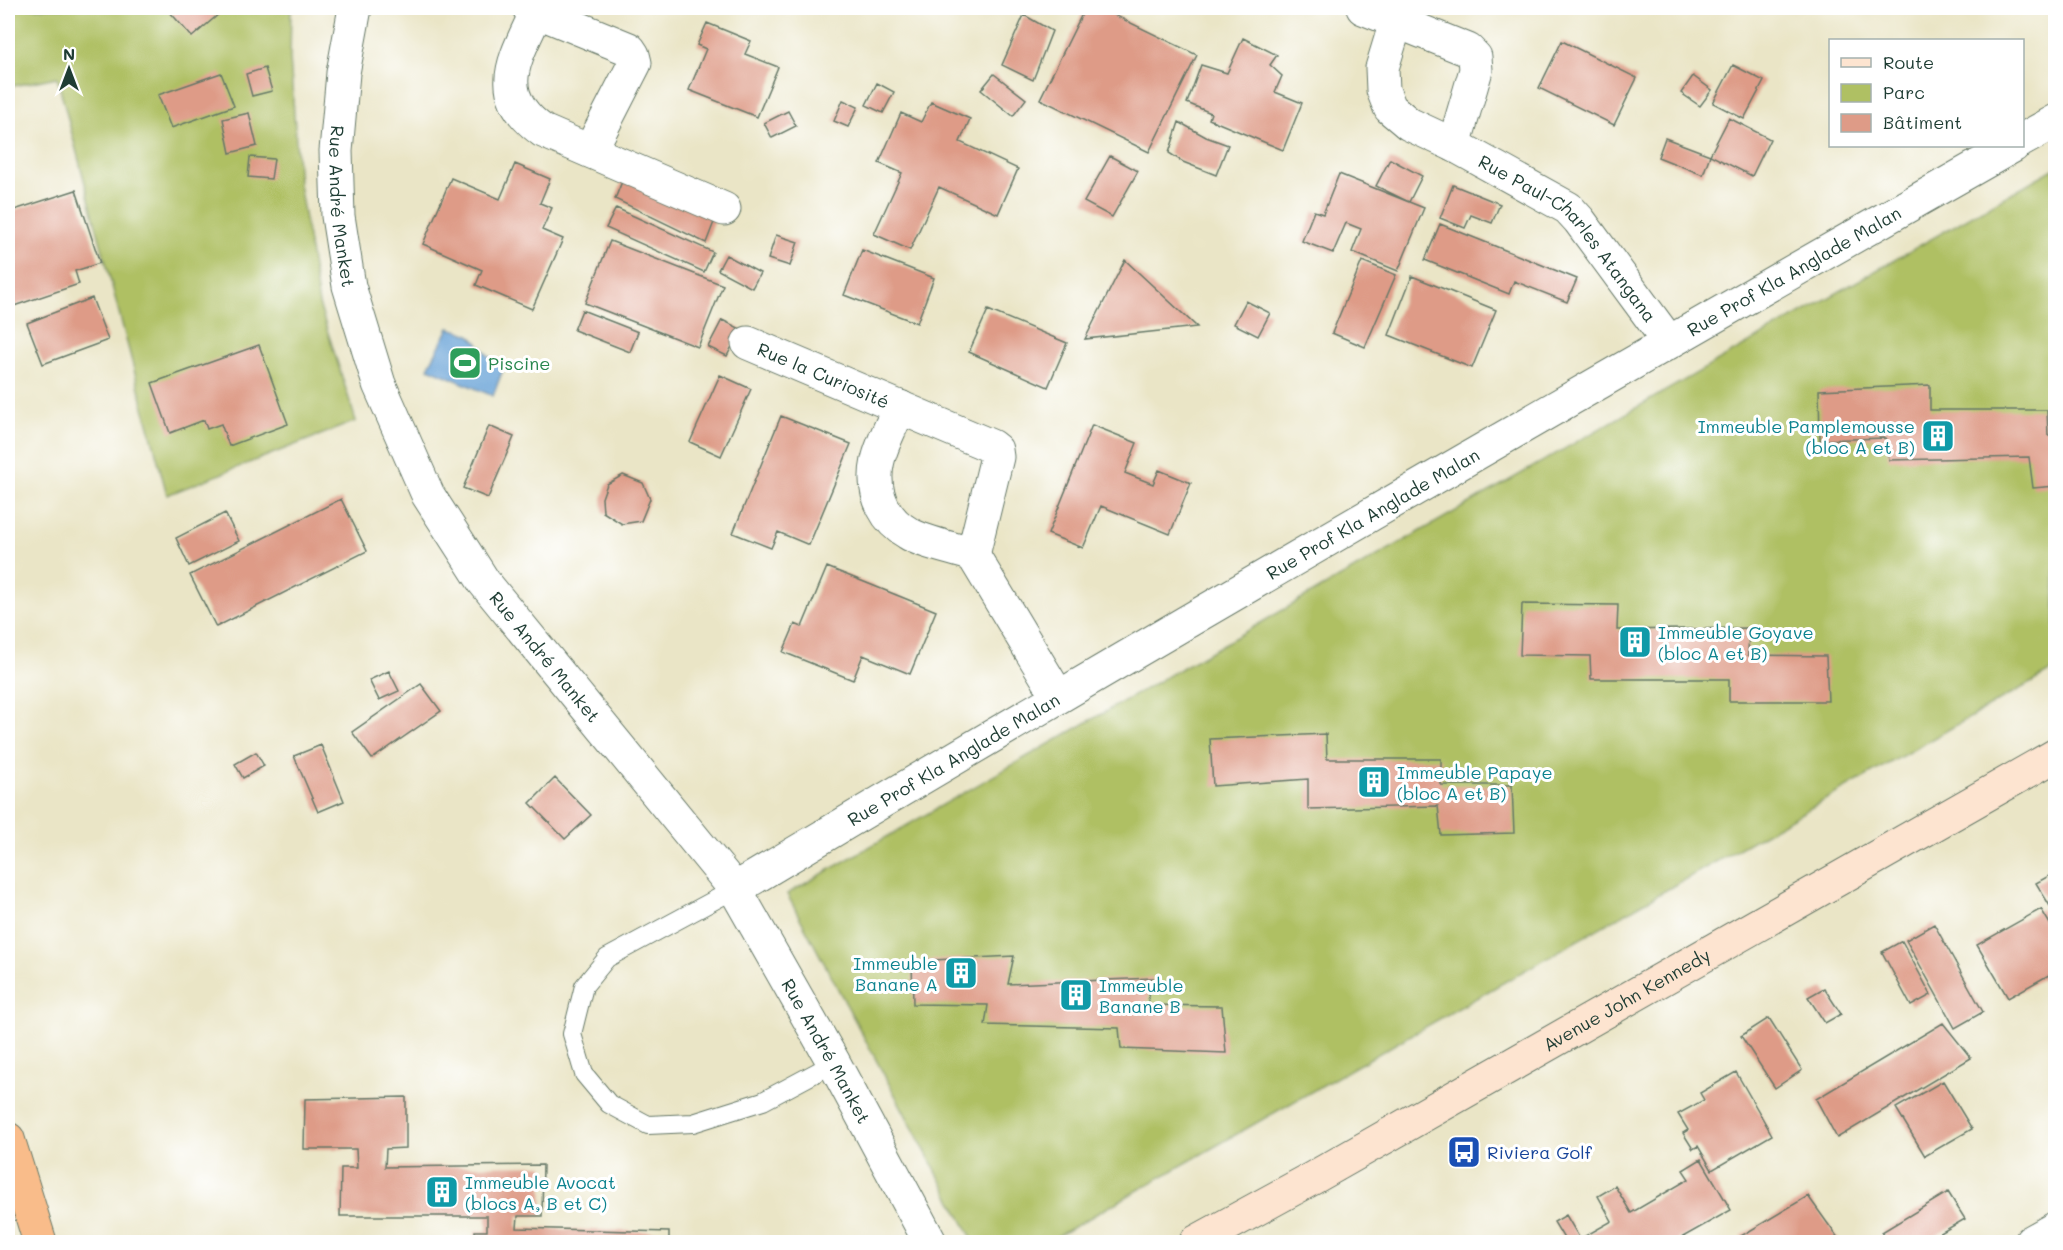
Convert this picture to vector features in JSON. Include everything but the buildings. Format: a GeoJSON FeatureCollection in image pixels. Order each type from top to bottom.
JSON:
{"type":"FeatureCollection","features":[{"type":"Feature","properties":{"kind":"highway"},"geometry":{"type":"LineString","coordinates":[[8,1139],[40,1242]]}},
{"type":"Feature","properties":{"kind":"main road","name":"Avenue John Kennedy"},"geometry":{"type":"LineString","coordinates":[[1196,1242],[1313,1178],[2055,755]]}},
{"type":"Feature","properties":{"kind":"street","name":"Rue André Manket"},"geometry":{"type":"LineString","coordinates":[[355,8],[343,73],[336,151],[338,216],[349,286],[379,384],[428,495],[484,582],[735,889],[834,1064],[930,1242]]}},
{"type":"Feature","properties":{"kind":"street","name":"Rue Paul-Charles Atangana"},"geometry":{"type":"LineString","coordinates":[[1362,8],[1468,50],[1475,57],[1476,70],[1454,145]]}},
{"type":"Feature","properties":{"kind":"street"},"geometry":{"type":"LineString","coordinates":[[590,151],[635,63],[633,55],[629,50],[533,9],[515,60],[511,80],[515,101],[526,119],[543,131],[724,209]]}},
{"type":"Feature","properties":{"kind":"street","name":"Rue Paul-Charles Atangana"},"geometry":{"type":"LineString","coordinates":[[1396,22],[1382,68],[1383,90],[1390,108],[1409,124],[1454,145],[1568,208],[1669,342]]}},
{"type":"Feature","properties":{"kind":"street"},"geometry":{"type":"LineString","coordinates":[[2024,139],[2055,121]]}},
{"type":"Feature","properties":{"kind":"street","name":"Rue Prof Kla Anglade Malan"},"geometry":{"type":"LineString","coordinates":[[735,889],[1058,696],[1669,342],[2011,147]]}},
{"type":"Feature","properties":{"kind":"street","name":"Rue la Curiosité"},"geometry":{"type":"LineString","coordinates":[[748,343],[900,407],[991,446],[996,450],[997,457],[973,555],[908,534],[887,516],[878,497],[874,477],[878,456],[900,407]]}},
{"type":"Feature","properties":{"kind":"street"},"geometry":{"type":"LineString","coordinates":[[973,555],[1058,696]]}},
{"type":"Feature","properties":{"kind":"street"},"geometry":{"type":"LineString","coordinates":[[2031,1242],[2055,1228]]}},
{"type":"Feature","properties":{"kind":"lane"},"geometry":{"type":"LineString","coordinates":[[735,889],[607,958],[592,976],[584,986],[572,1034],[584,1074],[609,1104],[648,1125],[693,1123],[763,1101],[834,1064]]}},
{"type":"Feature","properties":{"kind":"green space"},"geometry":{"type":"Polygon","coordinates":[[[8,8],[291,8],[290,58],[299,183],[319,304],[356,421],[167,495],[57,77],[8,87],[8,8]]]}},
{"type":"Feature","properties":{"kind":"green space"},"geometry":{"type":"Polygon","coordinates":[[[2055,168],[2055,669],[1047,1242],[974,1242],[787,894],[2055,168]]]}},
{"type":"Feature","properties":{"kind":"water","name":"Piscine"},"geometry":{"type":"Polygon","coordinates":[[[449,328],[470,335],[489,356],[505,364],[493,396],[428,368],[449,328]]]}},
{"type":"Feature","properties":{"kind":"place","name":"Piscine"},"geometry":{"type":"Point","coordinates":[465,363]}},
{"type":"Feature","properties":{"kind":"place","name":"Immeuble Pamplemousse (bloc A et B)"},"geometry":{"type":"Point","coordinates":[1938,436]}},
{"type":"Feature","properties":{"kind":"place","name":"Immeuble Goyave (bloc A et B)"},"geometry":{"type":"Point","coordinates":[1635,642]}},
{"type":"Feature","properties":{"kind":"place","name":"Immeuble Papaye (bloc A et B)"},"geometry":{"type":"Point","coordinates":[1374,782]}},
{"type":"Feature","properties":{"kind":"place","name":"Immeuble Banane A"},"geometry":{"type":"Point","coordinates":[961,973]}},
{"type":"Feature","properties":{"kind":"place","name":"Immeuble Banane B"},"geometry":{"type":"Point","coordinates":[1076,995]}},
{"type":"Feature","properties":{"kind":"place","name":"Riviera Golf"},"geometry":{"type":"Point","coordinates":[1464,1152]}},
{"type":"Feature","properties":{"kind":"place","name":"Immeuble Avocat (blocs A, B et C)"},"geometry":{"type":"Point","coordinates":[442,1192]}}]}
